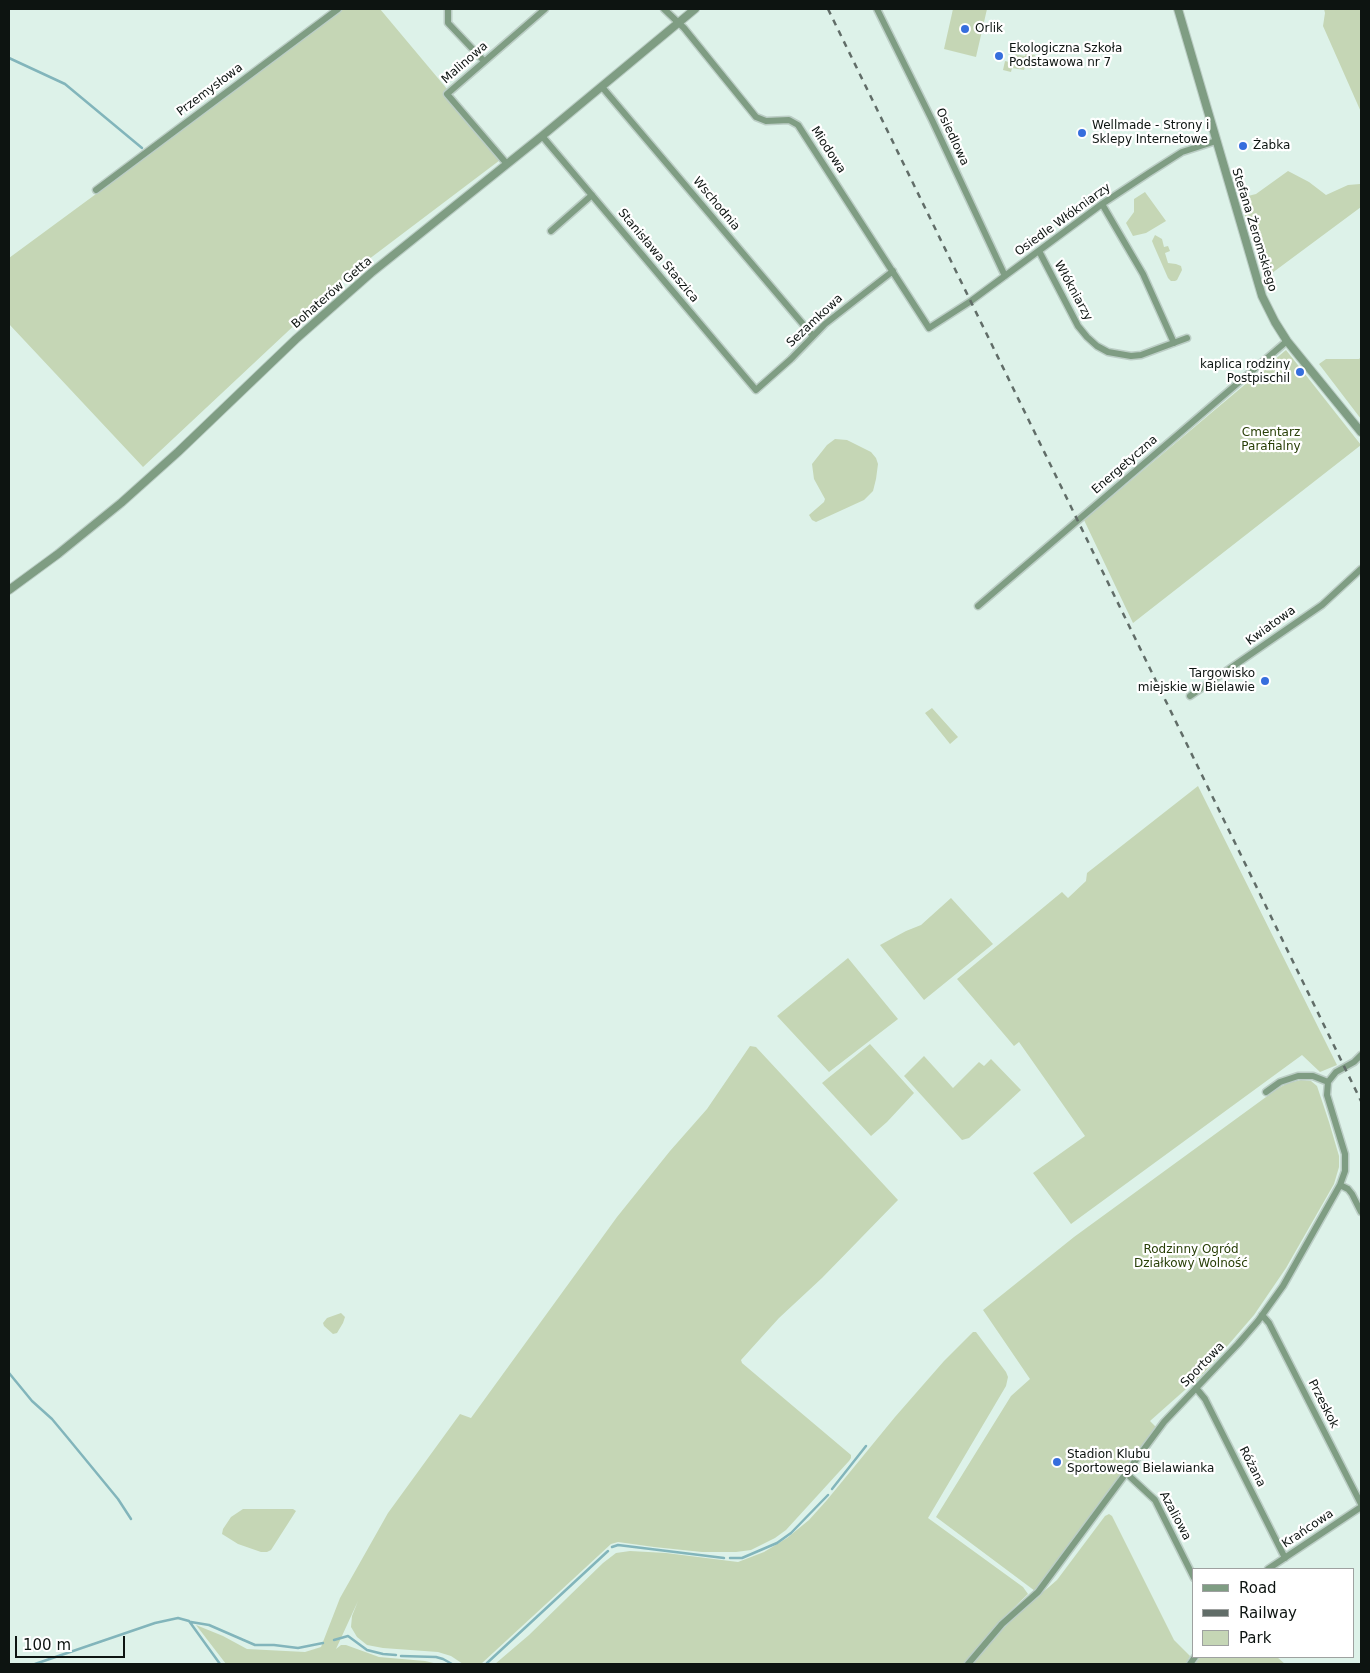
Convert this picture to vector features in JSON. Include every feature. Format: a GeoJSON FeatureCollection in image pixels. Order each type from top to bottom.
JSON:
{"type":"FeatureCollection","features":[{"type":"Feature","properties":{"kind":"street","name":"Przemysłowa"},"geometry":{"type":"LineString","coordinates":[[96,190],[338,9]]}},
{"type":"Feature","properties":{"kind":"street"},"geometry":{"type":"LineString","coordinates":[[448,9],[448,23],[484,61]]}},
{"type":"Feature","properties":{"kind":"street","name":"Malinowa"},"geometry":{"type":"LineString","coordinates":[[507,164],[447,94],[545,9]]}},
{"type":"Feature","properties":{"kind":"street"},"geometry":{"type":"LineString","coordinates":[[664,9],[678,23]]}},
{"type":"Feature","properties":{"kind":"street","name":"Bohaterów Getta"},"geometry":{"type":"LineString","coordinates":[[9,590],[58,554],[121,503],[318,320],[402,247],[542,136],[696,9]]}},
{"type":"Feature","properties":{"kind":"street","name":"Osiedlowa"},"geometry":{"type":"LineString","coordinates":[[877,9],[932,120],[1005,276]]}},
{"type":"Feature","properties":{"kind":"street","name":"Stefana Żeromskiego"},"geometry":{"type":"LineString","coordinates":[[1178,9],[1259,288],[1270,314],[1287,341],[1361,432]]}},
{"type":"Feature","properties":{"kind":"street","name":"Miodowa"},"geometry":{"type":"LineString","coordinates":[[678,23],[755,116],[766,121],[789,120],[798,125],[929,328]]}},
{"type":"Feature","properties":{"kind":"street","name":"Wschodnia"},"geometry":{"type":"LineString","coordinates":[[602,87],[813,336]]}},
{"type":"Feature","properties":{"kind":"street","name":"Stanisława Staszica"},"geometry":{"type":"LineString","coordinates":[[542,136],[756,390]]}},
{"type":"Feature","properties":{"kind":"street","name":"Osiedle Włókniarzy"},"geometry":{"type":"LineString","coordinates":[[929,328],[1005,276],[1102,204],[1182,152],[1216,141]]}},
{"type":"Feature","properties":{"kind":"street"},"geometry":{"type":"LineString","coordinates":[[551,231],[592,195]]}},
{"type":"Feature","properties":{"kind":"street"},"geometry":{"type":"LineString","coordinates":[[1102,204],[1143,274],[1174,343]]}},
{"type":"Feature","properties":{"kind":"street","name":"Włókniarzy"},"geometry":{"type":"LineString","coordinates":[[1038,251],[1078,326],[1097,346],[1108,352],[1131,356],[1141,355],[1186,338]]}},
{"type":"Feature","properties":{"kind":"street","name":"Sezamkowa"},"geometry":{"type":"LineString","coordinates":[[756,390],[846,306],[892,271]]}},
{"type":"Feature","properties":{"kind":"street","name":"Energetyczna"},"geometry":{"type":"LineString","coordinates":[[978,606],[1287,341]]}},
{"type":"Feature","properties":{"kind":"street","name":"Kwiatowa"},"geometry":{"type":"LineString","coordinates":[[1190,696],[1322,605],[1361,569]]}},
{"type":"Feature","properties":{"kind":"street"},"geometry":{"type":"LineString","coordinates":[[1266,1092],[1280,1082],[1298,1076],[1313,1076],[1328,1082],[1336,1072],[1354,1062],[1361,1055]]}},
{"type":"Feature","properties":{"kind":"street","name":"Sportowa"},"geometry":{"type":"LineString","coordinates":[[968,1664],[1004,1623],[1038,1592],[1166,1418],[1238,1344],[1262,1315],[1295,1266],[1340,1185],[1345,1171],[1345,1154],[1327,1095],[1328,1082]]}},
{"type":"Feature","properties":{"kind":"street"},"geometry":{"type":"LineString","coordinates":[[1340,1185],[1348,1189],[1352,1194],[1361,1212]]}},
{"type":"Feature","properties":{"kind":"street","name":"Przeskok"},"geometry":{"type":"LineString","coordinates":[[1262,1315],[1269,1323],[1361,1506]]}},
{"type":"Feature","properties":{"kind":"street","name":"Różana"},"geometry":{"type":"LineString","coordinates":[[1196,1388],[1205,1399],[1285,1558]]}},
{"type":"Feature","properties":{"kind":"street","name":"Azaliowa"},"geometry":{"type":"LineString","coordinates":[[1126,1474],[1154,1498],[1192,1574]]}},
{"type":"Feature","properties":{"kind":"street","name":"Krańcowa"},"geometry":{"type":"LineString","coordinates":[[1270,1568],[1361,1506]]}},
{"type":"Feature","properties":{"kind":"green space"},"geometry":{"type":"Polygon","coordinates":[[[342,9],[380,9],[504,157],[348,275],[143,467],[9,324],[9,258],[342,9]]]}},
{"type":"Feature","properties":{"kind":"green space","name":"Orlik"},"geometry":{"type":"Polygon","coordinates":[[[953,9],[987,9],[976,57],[944,49],[953,9]]]}},
{"type":"Feature","properties":{"kind":"green space"},"geometry":{"type":"Polygon","coordinates":[[[1324,9],[1360,9],[1361,112],[1323,26],[1324,9]]]}},
{"type":"Feature","properties":{"kind":"green space"},"geometry":{"type":"Polygon","coordinates":[[[1026,53],[1035,55],[1031,69],[1025,67],[1024,70],[1012,68],[1011,72],[1003,70],[1005,61],[1013,63],[1015,54],[1025,56],[1026,53]]]}},
{"type":"Feature","properties":{"kind":"green space"},"geometry":{"type":"Polygon","coordinates":[[[1288,171],[1309,182],[1326,195],[1348,185],[1360,184],[1361,207],[1264,279],[1238,193],[1248,196],[1256,194],[1288,171]]]}},
{"type":"Feature","properties":{"kind":"green space"},"geometry":{"type":"Polygon","coordinates":[[[1145,192],[1166,221],[1146,233],[1133,236],[1126,223],[1134,212],[1134,199],[1145,192]]]}},
{"type":"Feature","properties":{"kind":"green space"},"geometry":{"type":"Polygon","coordinates":[[[1155,235],[1162,239],[1164,247],[1168,246],[1170,251],[1165,253],[1168,263],[1181,266],[1182,270],[1175,281],[1171,281],[1168,278],[1154,246],[1152,241],[1155,235]]]}},
{"type":"Feature","properties":{"kind":"green space","name":"Cmentarz Parafialny"},"geometry":{"type":"Polygon","coordinates":[[[1286,350],[1361,445],[1133,623],[1084,520],[1286,350]]]}},
{"type":"Feature","properties":{"kind":"green space"},"geometry":{"type":"Polygon","coordinates":[[[1361,357],[1361,419],[1319,364],[1326,359],[1359,359],[1361,357]]]}},
{"type":"Feature","properties":{"kind":"green space"},"geometry":{"type":"Polygon","coordinates":[[[835,439],[847,440],[871,452],[878,464],[876,479],[873,491],[864,500],[816,522],[809,515],[825,499],[814,479],[812,464],[827,445],[835,439]]]}},
{"type":"Feature","properties":{"kind":"green space"},"geometry":{"type":"Polygon","coordinates":[[[932,708],[958,737],[950,744],[925,713],[932,708]]]}},
{"type":"Feature","properties":{"kind":"green space"},"geometry":{"type":"Polygon","coordinates":[[[1198,786],[1337,1065],[1320,1072],[1302,1055],[1071,1224],[1033,1173],[1085,1136],[1019,1042],[1014,1046],[957,979],[1062,892],[1068,898],[1086,881],[1087,873],[1198,786]]]}},
{"type":"Feature","properties":{"kind":"green space"},"geometry":{"type":"Polygon","coordinates":[[[951,898],[993,944],[924,1000],[880,945],[921,925],[951,898]]]}},
{"type":"Feature","properties":{"kind":"green space"},"geometry":{"type":"Polygon","coordinates":[[[848,958],[898,1019],[829,1072],[777,1016],[848,958]]]}},
{"type":"Feature","properties":{"kind":"green space"},"geometry":{"type":"Polygon","coordinates":[[[870,1044],[914,1093],[871,1136],[822,1083],[870,1044]]]}},
{"type":"Feature","properties":{"kind":"green space"},"geometry":{"type":"Polygon","coordinates":[[[750,1046],[756,1047],[898,1200],[822,1278],[779,1318],[741,1360],[742,1363],[851,1455],[849,1461],[786,1530],[751,1550],[702,1552],[618,1542],[611,1544],[481,1664],[463,1664],[451,1656],[438,1652],[367,1645],[357,1637],[351,1627],[352,1616],[358,1601],[336,1649],[341,1645],[346,1645],[379,1657],[438,1664],[226,1664],[196,1625],[223,1636],[247,1649],[305,1652],[321,1647],[340,1598],[388,1513],[460,1414],[471,1418],[617,1217],[670,1151],[707,1109],[750,1046]]]}},
{"type":"Feature","properties":{"kind":"green space"},"geometry":{"type":"Polygon","coordinates":[[[924,1056],[953,1088],[979,1062],[984,1066],[991,1059],[1021,1090],[969,1138],[962,1140],[904,1076],[924,1056]]]}},
{"type":"Feature","properties":{"kind":"green space","name":"Rodzinny Ogród Działkowy Wolność"},"geometry":{"type":"Polygon","coordinates":[[[1301,1080],[1311,1081],[1317,1086],[1329,1122],[1339,1156],[1339,1167],[1334,1184],[1286,1268],[1254,1315],[1204,1373],[1150,1421],[1156,1427],[1151,1436],[1035,1591],[936,1517],[1011,1396],[1030,1379],[983,1310],[1074,1237],[1277,1089],[1288,1083],[1301,1080]]]}},
{"type":"Feature","properties":{"kind":"green space"},"geometry":{"type":"Polygon","coordinates":[[[341,1313],[345,1317],[343,1323],[337,1333],[333,1334],[323,1323],[327,1318],[341,1313]]]}},
{"type":"Feature","properties":{"kind":"green space"},"geometry":{"type":"Polygon","coordinates":[[[973,1332],[976,1332],[1006,1372],[1008,1377],[1006,1386],[928,1518],[1023,1587],[1028,1594],[1001,1620],[963,1664],[495,1664],[529,1635],[603,1563],[616,1553],[630,1551],[666,1553],[738,1562],[764,1552],[787,1538],[809,1520],[895,1417],[944,1361],[973,1332]]]}},
{"type":"Feature","properties":{"kind":"green space"},"geometry":{"type":"Polygon","coordinates":[[[243,1509],[293,1509],[296,1511],[271,1550],[261,1552],[238,1544],[222,1534],[231,1517],[243,1509]]]}},
{"type":"Feature","properties":{"kind":"green space"},"geometry":{"type":"Polygon","coordinates":[[[1109,1514],[1112,1516],[1174,1640],[1190,1656],[1186,1664],[972,1664],[1013,1618],[1057,1580],[1105,1516],[1109,1514]]]}},
{"type":"Feature","properties":{"kind":"green space"},"geometry":{"type":"Polygon","coordinates":[[[1199,1658],[1278,1658],[1285,1664],[1195,1664],[1199,1658]]]}},
{"type":"Feature","properties":{"kind":"waterway"},"geometry":{"type":"LineString","coordinates":[[9,58],[65,84],[142,148]]}},
{"type":"Feature","properties":{"kind":"waterway"},"geometry":{"type":"LineString","coordinates":[[9,1373],[32,1401],[52,1419],[118,1499],[131,1519]]}},
{"type":"Feature","properties":{"kind":"waterway"},"geometry":{"type":"LineString","coordinates":[[832,1489],[866,1446]]}},
{"type":"Feature","properties":{"kind":"waterway"},"geometry":{"type":"LineString","coordinates":[[730,1558],[742,1558],[777,1543],[791,1533],[828,1495]]}},
{"type":"Feature","properties":{"kind":"waterway"},"geometry":{"type":"LineString","coordinates":[[612,1547],[618,1545],[724,1558]]}},
{"type":"Feature","properties":{"kind":"waterway"},"geometry":{"type":"LineString","coordinates":[[487,1663],[608,1551]]}},
{"type":"Feature","properties":{"kind":"waterway"},"geometry":{"type":"LineString","coordinates":[[35,1664],[155,1623],[178,1618],[189,1621],[220,1664]]}},
{"type":"Feature","properties":{"kind":"waterway"},"geometry":{"type":"LineString","coordinates":[[191,1622],[209,1625],[255,1645],[298,1648],[323,1643]]}},
{"type":"Feature","properties":{"kind":"waterway"},"geometry":{"type":"LineString","coordinates":[[334,1640],[348,1636],[367,1650],[396,1655]]}},
{"type":"Feature","properties":{"kind":"waterway"},"geometry":{"type":"LineString","coordinates":[[401,1656],[436,1657],[452,1664]]}},
{"type":"Feature","properties":{"kind":"railway"},"geometry":{"type":"LineString","coordinates":[[828,9],[1361,1101]]}},
{"type":"Feature","properties":{"kind":"place","name":"Orlik"},"geometry":{"type":"Point","coordinates":[965,29]}},
{"type":"Feature","properties":{"kind":"place","name":"Ekologiczna Szkoła Podstawowa nr 7"},"geometry":{"type":"Point","coordinates":[999,56]}},
{"type":"Feature","properties":{"kind":"place","name":"Wellmade - Strony i Sklepy Internetowe"},"geometry":{"type":"Point","coordinates":[1082,133]}},
{"type":"Feature","properties":{"kind":"place","name":"Żabka"},"geometry":{"type":"Point","coordinates":[1243,146]}},
{"type":"Feature","properties":{"kind":"place","name":"kaplica rodziny Postpischil"},"geometry":{"type":"Point","coordinates":[1300,372]}},
{"type":"Feature","properties":{"kind":"place","name":"Targowisko miejskie w Bielawie"},"geometry":{"type":"Point","coordinates":[1265,681]}},
{"type":"Feature","properties":{"kind":"place","name":"Stadion Klubu Sportowego Bielawianka"},"geometry":{"type":"Point","coordinates":[1057,1462]}}]}
